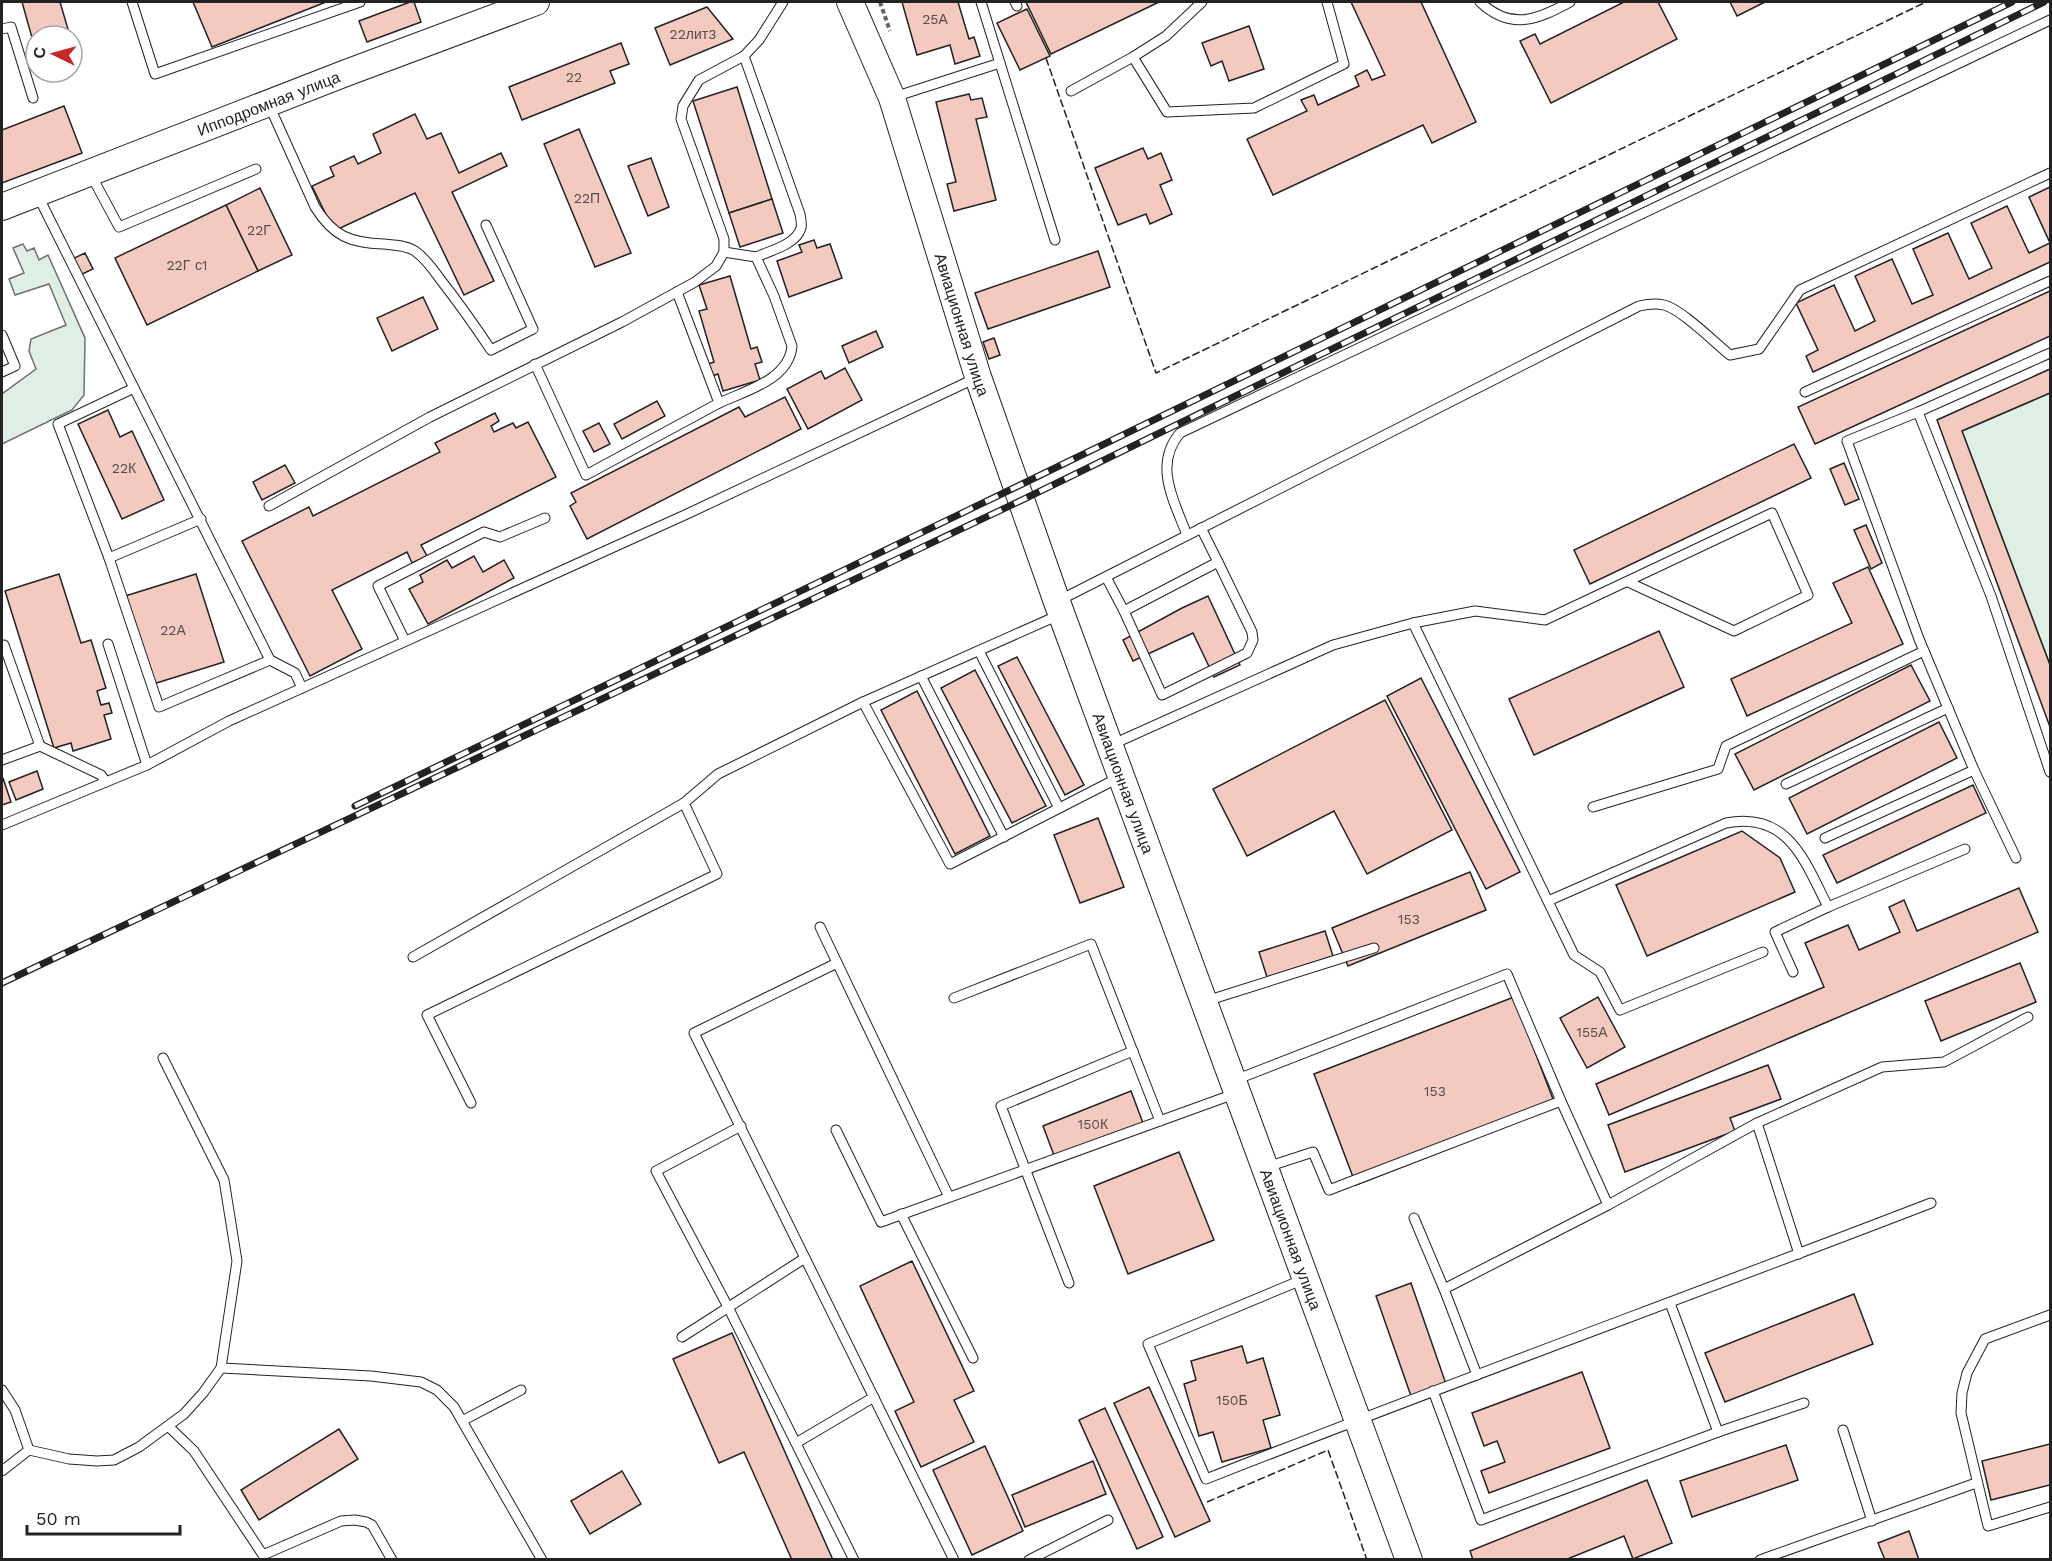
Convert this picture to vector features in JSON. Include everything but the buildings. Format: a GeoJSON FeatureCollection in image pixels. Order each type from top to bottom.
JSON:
{"type":"FeatureCollection","features":[{"type":"Feature","properties":{"kind":"main road","name":"Ипподромная улица"},"geometry":{"type":"LineString","coordinates":[[2,207],[536,2]]}},
{"type":"Feature","properties":{"kind":"main road","name":"Авиационная улица"},"geometry":{"type":"LineString","coordinates":[[850,2],[891,98],[978,377],[1059,608],[1409,1560]]}},
{"type":"Feature","properties":{"kind":"lane"},"geometry":{"type":"LineString","coordinates":[[132,2],[155,74],[360,2]]}},
{"type":"Feature","properties":{"kind":"lane"},"geometry":{"type":"LineString","coordinates":[[269,506],[430,417],[622,322],[677,292],[716,266],[723,252],[722,233],[681,119],[683,106],[699,80],[744,56],[759,40],[783,2]]}},
{"type":"Feature","properties":{"kind":"lane"},"geometry":{"type":"LineString","coordinates":[[981,2],[1055,240]]}},
{"type":"Feature","properties":{"kind":"lane"},"geometry":{"type":"LineString","coordinates":[[1071,91],[1166,36],[1202,2]]}},
{"type":"Feature","properties":{"kind":"lane"},"geometry":{"type":"LineString","coordinates":[[1133,57],[1167,112],[1254,108],[1344,64],[1327,2]]}},
{"type":"Feature","properties":{"kind":"lane"},"geometry":{"type":"LineString","coordinates":[[1480,2],[1504,18],[1518,20],[1531,20],[1570,2]]}},
{"type":"Feature","properties":{"kind":"lane"},"geometry":{"type":"LineString","coordinates":[[1187,536],[1168,484],[1166,463],[1168,452],[1180,433],[2050,20]]}},
{"type":"Feature","properties":{"kind":"lane"},"geometry":{"type":"LineString","coordinates":[[2,30],[11,27],[33,98]]}},
{"type":"Feature","properties":{"kind":"lane"},"geometry":{"type":"LineString","coordinates":[[723,252],[756,257],[789,242],[797,235],[802,225],[744,56]]}},
{"type":"Feature","properties":{"kind":"lane"},"geometry":{"type":"LineString","coordinates":[[891,98],[1000,63]]}},
{"type":"Feature","properties":{"kind":"lane"},"geometry":{"type":"LineString","coordinates":[[268,103],[310,196],[324,221],[337,233],[356,241],[406,247],[416,252],[456,298],[491,350],[533,328],[486,225]]}},
{"type":"Feature","properties":{"kind":"lane"},"geometry":{"type":"LineString","coordinates":[[90,173],[119,227],[256,169]]}},
{"type":"Feature","properties":{"kind":"lane"},"geometry":{"type":"LineString","coordinates":[[413,957],[684,803],[718,774],[863,702],[979,651],[1059,608],[1106,577],[1639,306],[1665,305],[1676,311],[1730,355],[1759,349],[1800,290],[2050,173]]}},
{"type":"Feature","properties":{"kind":"lane"},"geometry":{"type":"LineString","coordinates":[[37,194],[270,660],[295,673],[302,688]]}},
{"type":"Feature","properties":{"kind":"lane"},"geometry":{"type":"LineString","coordinates":[[535,364],[586,475],[774,377],[783,370],[792,355],[790,338],[756,257]]}},
{"type":"Feature","properties":{"kind":"lane"},"geometry":{"type":"LineString","coordinates":[[1805,392],[2050,281]]}},
{"type":"Feature","properties":{"kind":"lane"},"geometry":{"type":"LineString","coordinates":[[677,292],[719,404]]}},
{"type":"Feature","properties":{"kind":"lane"},"geometry":{"type":"LineString","coordinates":[[2,335],[15,366],[2,372]]}},
{"type":"Feature","properties":{"kind":"lane"},"geometry":{"type":"LineString","coordinates":[[2016,858],[1974,770],[1924,651],[1847,441],[2050,353]]}},
{"type":"Feature","properties":{"kind":"lane"},"geometry":{"type":"LineString","coordinates":[[2,825],[147,765],[229,721],[687,514],[978,377]]}},
{"type":"Feature","properties":{"kind":"lane"},"geometry":{"type":"LineString","coordinates":[[134,388],[58,424],[109,558],[159,707],[270,660]]}},
{"type":"Feature","properties":{"kind":"lane"},"geometry":{"type":"LineString","coordinates":[[1918,412],[1991,596],[2050,772]]}},
{"type":"Feature","properties":{"kind":"lane"},"geometry":{"type":"LineString","coordinates":[[1110,746],[1333,645],[1413,623],[1475,611],[1545,620],[1772,513],[1808,595],[1734,631],[1628,582]]}},
{"type":"Feature","properties":{"kind":"lane"},"geometry":{"type":"LineString","coordinates":[[405,641],[378,586],[484,532],[500,537],[545,518]]}},
{"type":"Feature","properties":{"kind":"lane"},"geometry":{"type":"LineString","coordinates":[[109,558],[201,519]]}},
{"type":"Feature","properties":{"kind":"lane"},"geometry":{"type":"LineString","coordinates":[[1106,577],[1162,695],[1247,653],[1252,640],[1252,632],[1201,528]]}},
{"type":"Feature","properties":{"kind":"lane"},"geometry":{"type":"LineString","coordinates":[[1124,611],[1218,562]]}},
{"type":"Feature","properties":{"kind":"lane"},"geometry":{"type":"LineString","coordinates":[[1413,623],[1574,955],[1600,972],[1620,1010],[1763,952]]}},
{"type":"Feature","properties":{"kind":"lane"},"geometry":{"type":"LineString","coordinates":[[108,644],[147,765]]}},
{"type":"Feature","properties":{"kind":"lane"},"geometry":{"type":"LineString","coordinates":[[2,646],[4,645],[40,746]]}},
{"type":"Feature","properties":{"kind":"lane"},"geometry":{"type":"LineString","coordinates":[[979,651],[1059,808]]}},
{"type":"Feature","properties":{"kind":"lane"},"geometry":{"type":"LineString","coordinates":[[1593,807],[1718,769],[1726,746],[1924,651]]}},
{"type":"Feature","properties":{"kind":"lane"},"geometry":{"type":"LineString","coordinates":[[921,676],[1004,837]]}},
{"type":"Feature","properties":{"kind":"lane"},"geometry":{"type":"LineString","coordinates":[[863,702],[950,864],[1121,777]]}},
{"type":"Feature","properties":{"kind":"lane"},"geometry":{"type":"LineString","coordinates":[[1786,784],[1948,708]]}},
{"type":"Feature","properties":{"kind":"lane"},"geometry":{"type":"LineString","coordinates":[[2,760],[40,746],[102,775],[106,782]]}},
{"type":"Feature","properties":{"kind":"lane"},"geometry":{"type":"LineString","coordinates":[[1826,838],[1974,770]]}},
{"type":"Feature","properties":{"kind":"lane"},"geometry":{"type":"LineString","coordinates":[[471,1104],[428,1015],[717,874],[684,803]]}},
{"type":"Feature","properties":{"kind":"lane"},"geometry":{"type":"LineString","coordinates":[[1548,901],[1726,823],[1740,820],[1764,824],[1794,843],[1828,907]]}},
{"type":"Feature","properties":{"kind":"lane"},"geometry":{"type":"LineString","coordinates":[[1793,972],[1775,932],[1965,849]]}},
{"type":"Feature","properties":{"kind":"lane"},"geometry":{"type":"LineString","coordinates":[[820,927],[949,1197]]}},
{"type":"Feature","properties":{"kind":"lane"},"geometry":{"type":"LineString","coordinates":[[954,998],[1091,944],[1160,1120]]}},
{"type":"Feature","properties":{"kind":"lane"},"geometry":{"type":"LineString","coordinates":[[1204,1002],[1374,948]]}},
{"type":"Feature","properties":{"kind":"lane"},"geometry":{"type":"LineString","coordinates":[[837,963],[694,1033],[954,1560]]}},
{"type":"Feature","properties":{"kind":"lane"},"geometry":{"type":"LineString","coordinates":[[836,1130],[881,1222],[1160,1120],[1507,974],[1608,1205]]}},
{"type":"Feature","properties":{"kind":"lane"},"geometry":{"type":"LineString","coordinates":[[1444,1289],[1608,1205],[1756,1123],[1882,1068],[1944,1062],[2028,1017]]}},
{"type":"Feature","properties":{"kind":"lane"},"geometry":{"type":"LineString","coordinates":[[1069,1283],[1001,1106],[1133,1051]]}},
{"type":"Feature","properties":{"kind":"lane"},"geometry":{"type":"LineString","coordinates":[[29,1450],[69,1459],[114,1460],[139,1447],[184,1414],[203,1393],[220,1368],[237,1261],[224,1180],[163,1058]]}},
{"type":"Feature","properties":{"kind":"lane"},"geometry":{"type":"LineString","coordinates":[[1265,1168],[1312,1152],[1329,1190],[1561,1101]]}},
{"type":"Feature","properties":{"kind":"lane"},"geometry":{"type":"LineString","coordinates":[[1756,1123],[1799,1254]]}},
{"type":"Feature","properties":{"kind":"lane"},"geometry":{"type":"LineString","coordinates":[[741,1126],[656,1172],[728,1307],[854,1560]]}},
{"type":"Feature","properties":{"kind":"lane"},"geometry":{"type":"LineString","coordinates":[[1306,1278],[1148,1344],[1206,1479],[1931,1203]]}},
{"type":"Feature","properties":{"kind":"lane"},"geometry":{"type":"LineString","coordinates":[[901,1214],[973,1358]]}},
{"type":"Feature","properties":{"kind":"lane"},"geometry":{"type":"LineString","coordinates":[[1414,1218],[1477,1375]]}},
{"type":"Feature","properties":{"kind":"lane"},"geometry":{"type":"LineString","coordinates":[[682,1337],[805,1258]]}},
{"type":"Feature","properties":{"kind":"lane"},"geometry":{"type":"LineString","coordinates":[[1670,1304],[1718,1432]]}},
{"type":"Feature","properties":{"kind":"lane"},"geometry":{"type":"LineString","coordinates":[[2050,1315],[1985,1339],[1971,1365],[1962,1393],[1961,1413],[1988,1526],[2050,1507]]}},
{"type":"Feature","properties":{"kind":"lane"},"geometry":{"type":"LineString","coordinates":[[220,1368],[371,1376],[421,1382],[437,1390],[454,1407],[542,1560]]}},
{"type":"Feature","properties":{"kind":"lane"},"geometry":{"type":"LineString","coordinates":[[2,1390],[15,1410],[29,1450]]}},
{"type":"Feature","properties":{"kind":"lane"},"geometry":{"type":"LineString","coordinates":[[462,1421],[521,1390]]}},
{"type":"Feature","properties":{"kind":"lane"},"geometry":{"type":"LineString","coordinates":[[1433,1391],[1481,1520],[1718,1432],[1804,1403]]}},
{"type":"Feature","properties":{"kind":"lane"},"geometry":{"type":"LineString","coordinates":[[796,1443],[874,1397]]}},
{"type":"Feature","properties":{"kind":"lane"},"geometry":{"type":"LineString","coordinates":[[168,1426],[194,1451],[262,1555],[341,1521],[355,1520],[372,1525],[392,1560]]}},
{"type":"Feature","properties":{"kind":"lane"},"geometry":{"type":"LineString","coordinates":[[1843,1430],[1872,1521]]}},
{"type":"Feature","properties":{"kind":"lane"},"geometry":{"type":"LineString","coordinates":[[2,1471],[29,1450]]}},
{"type":"Feature","properties":{"kind":"lane"},"geometry":{"type":"LineString","coordinates":[[1760,1560],[1976,1483]]}},
{"type":"Feature","properties":{"kind":"lane"},"geometry":{"type":"LineString","coordinates":[[1029,1560],[1108,1520]]}},
{"type":"Feature","properties":{"kind":"green space"},"geometry":{"type":"Polygon","coordinates":[[[23,244],[27,251],[34,248],[39,260],[48,255],[85,338],[84,395],[72,410],[2,444],[2,394],[36,369],[29,351],[31,339],[66,325],[49,284],[15,295],[9,279],[24,273],[13,248],[23,244]]]}},
{"type":"Feature","properties":{"kind":"green space"},"geometry":{"type":"Polygon","coordinates":[[[2050,393],[2050,665],[1962,431],[2050,393]]]}},
{"type":"Feature","properties":{"kind":"railway"},"geometry":{"type":"LineString","coordinates":[[355,806],[2012,2]]}},
{"type":"Feature","properties":{"kind":"railway"},"geometry":{"type":"LineString","coordinates":[[2,983],[1020,501],[2044,2]]}},
{"type":"Feature","properties":{"kind":"fence"},"geometry":{"type":"LineString","coordinates":[[1046,58],[1156,373],[1926,2]]}},
{"type":"Feature","properties":{"kind":"fence"},"geometry":{"type":"LineString","coordinates":[[1207,1502],[1328,1450],[1367,1560]]}}]}
